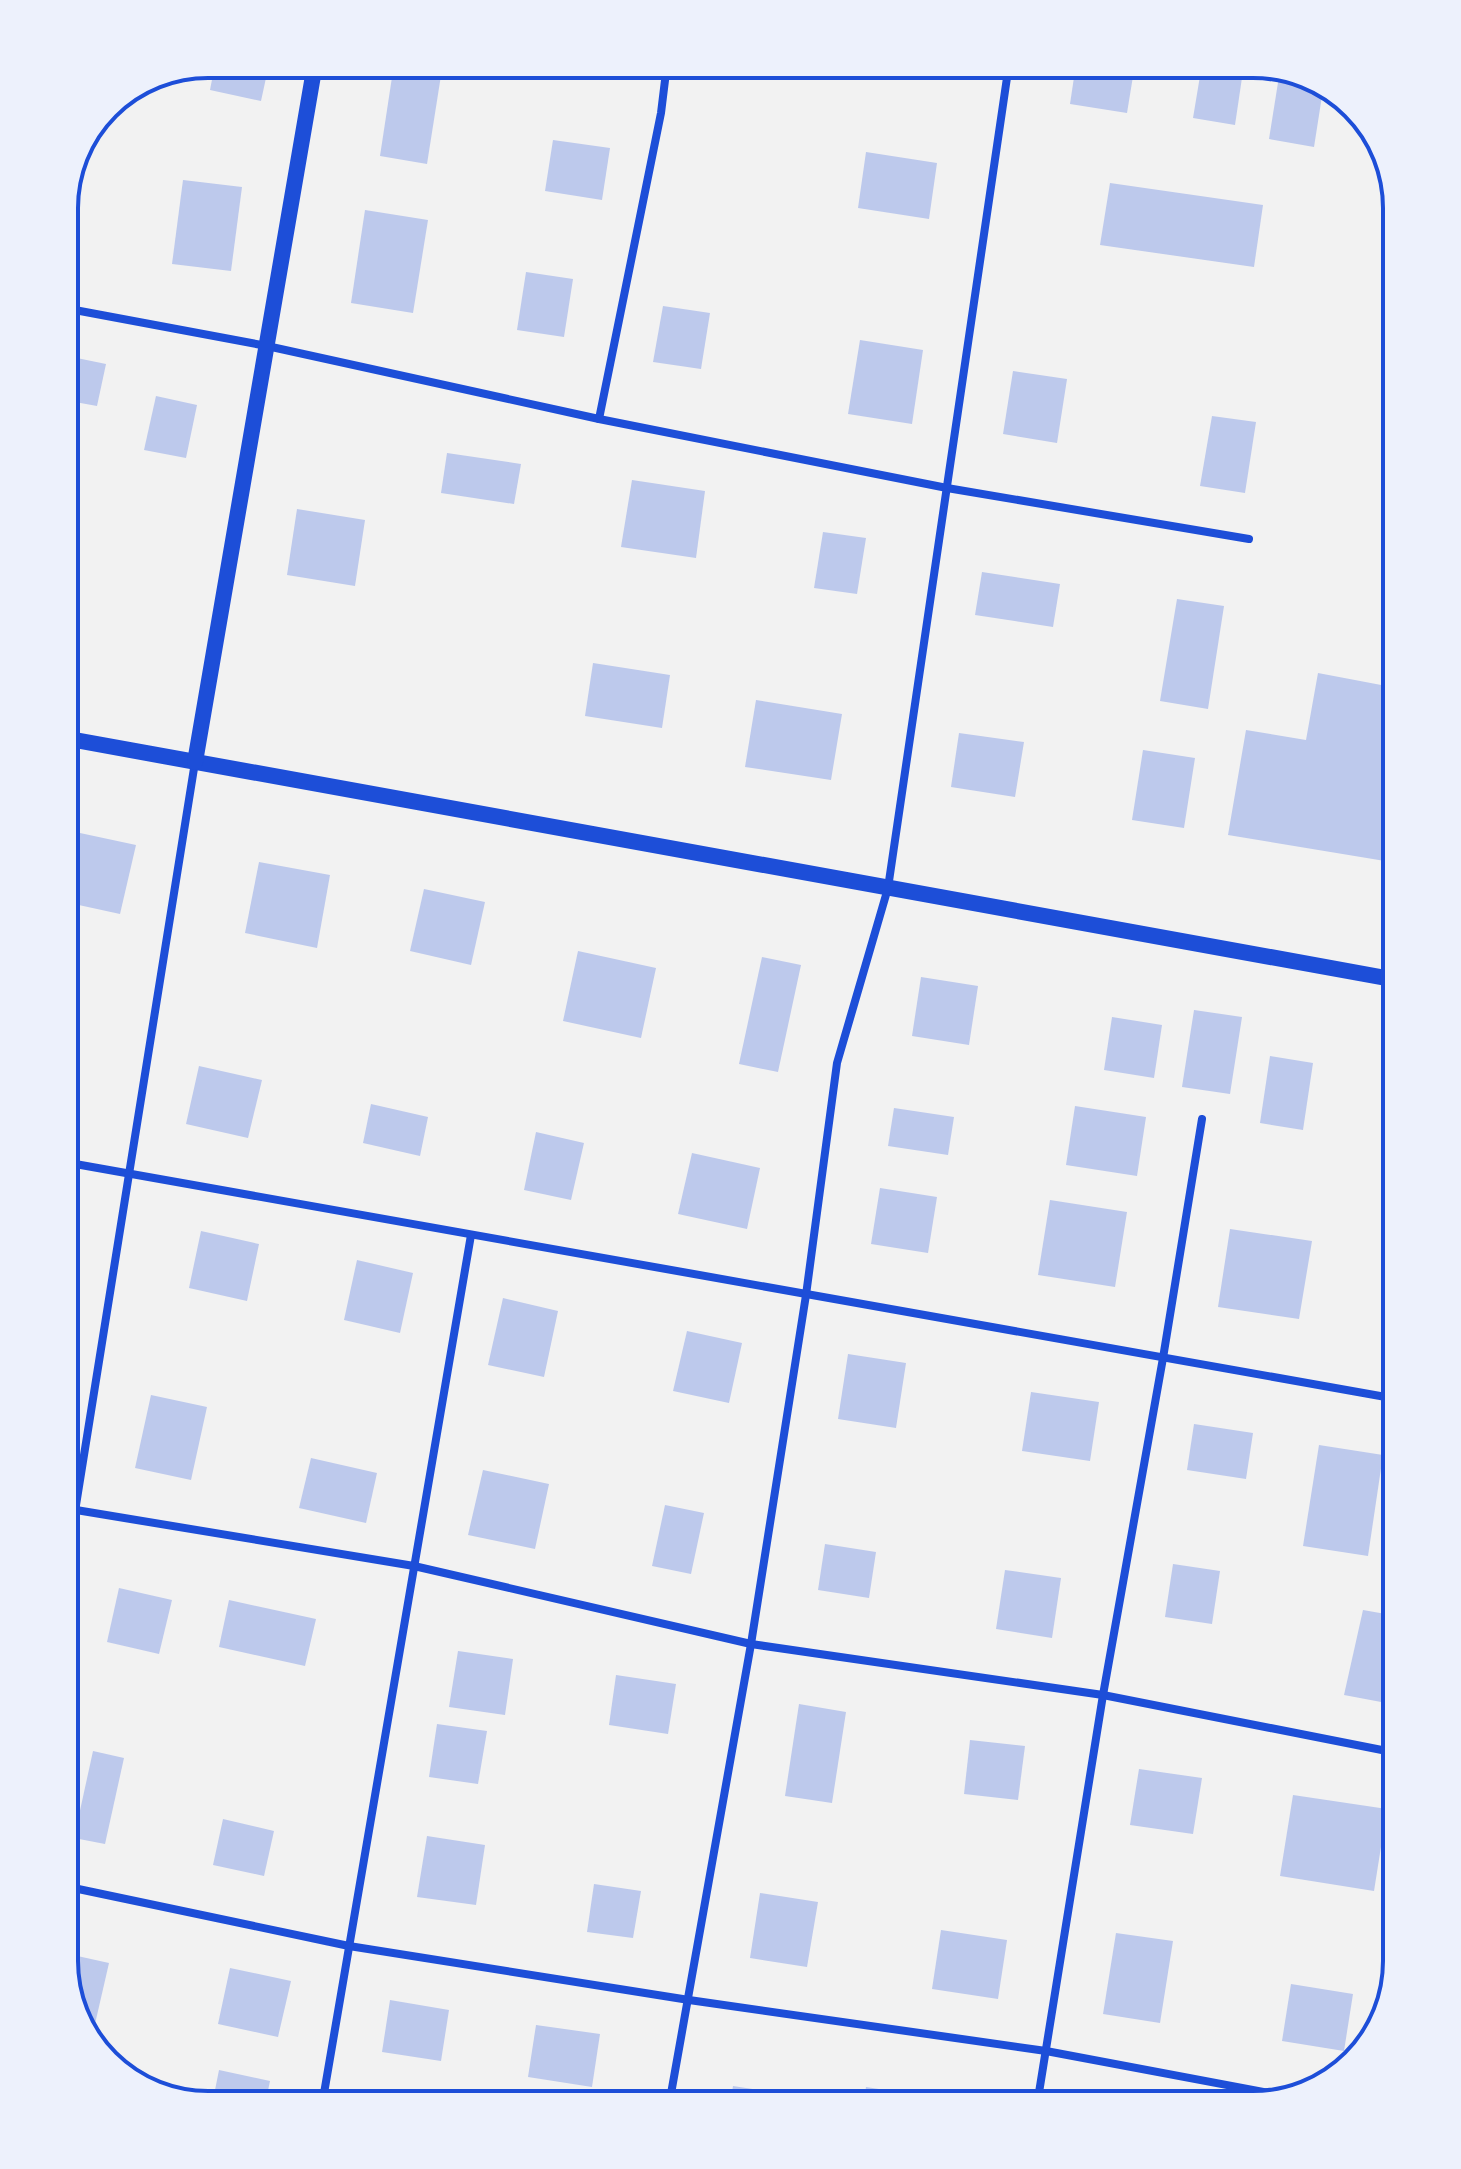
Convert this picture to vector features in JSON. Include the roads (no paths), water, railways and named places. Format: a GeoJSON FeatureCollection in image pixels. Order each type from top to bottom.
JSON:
{"type":"FeatureCollection","features":[{"type":"Feature","properties":{"kind":"main road"},"geometry":{"type":"LineString","coordinates":[[195,762],[313,78]]}},
{"type":"Feature","properties":{"kind":"main road"},"geometry":{"type":"LineString","coordinates":[[78,741],[1383,977]]}},
{"type":"Feature","properties":{"kind":"street"},"geometry":{"type":"LineString","coordinates":[[599,419],[661,113],[665,78]]}},
{"type":"Feature","properties":{"kind":"street"},"geometry":{"type":"LineString","coordinates":[[672,2091],[751,1644],[806,1295],[837,1063],[888,888],[1007,78]]}},
{"type":"Feature","properties":{"kind":"street"},"geometry":{"type":"LineString","coordinates":[[78,311],[267,346],[599,419],[947,488],[1249,539]]}},
{"type":"Feature","properties":{"kind":"street"},"geometry":{"type":"LineString","coordinates":[[78,1490],[195,762]]}},
{"type":"Feature","properties":{"kind":"street"},"geometry":{"type":"LineString","coordinates":[[1039,2091],[1103,1695],[1202,1119]]}},
{"type":"Feature","properties":{"kind":"street"},"geometry":{"type":"LineString","coordinates":[[78,1165],[1383,1397]]}},
{"type":"Feature","properties":{"kind":"street"},"geometry":{"type":"LineString","coordinates":[[324,2091],[471,1235]]}},
{"type":"Feature","properties":{"kind":"street"},"geometry":{"type":"LineString","coordinates":[[78,1510],[414,1566],[751,1644],[1103,1695],[1383,1750]]}},
{"type":"Feature","properties":{"kind":"street"},"geometry":{"type":"LineString","coordinates":[[78,1889],[349,1946],[689,2000],[1046,2051],[1257,2091]]}}]}
